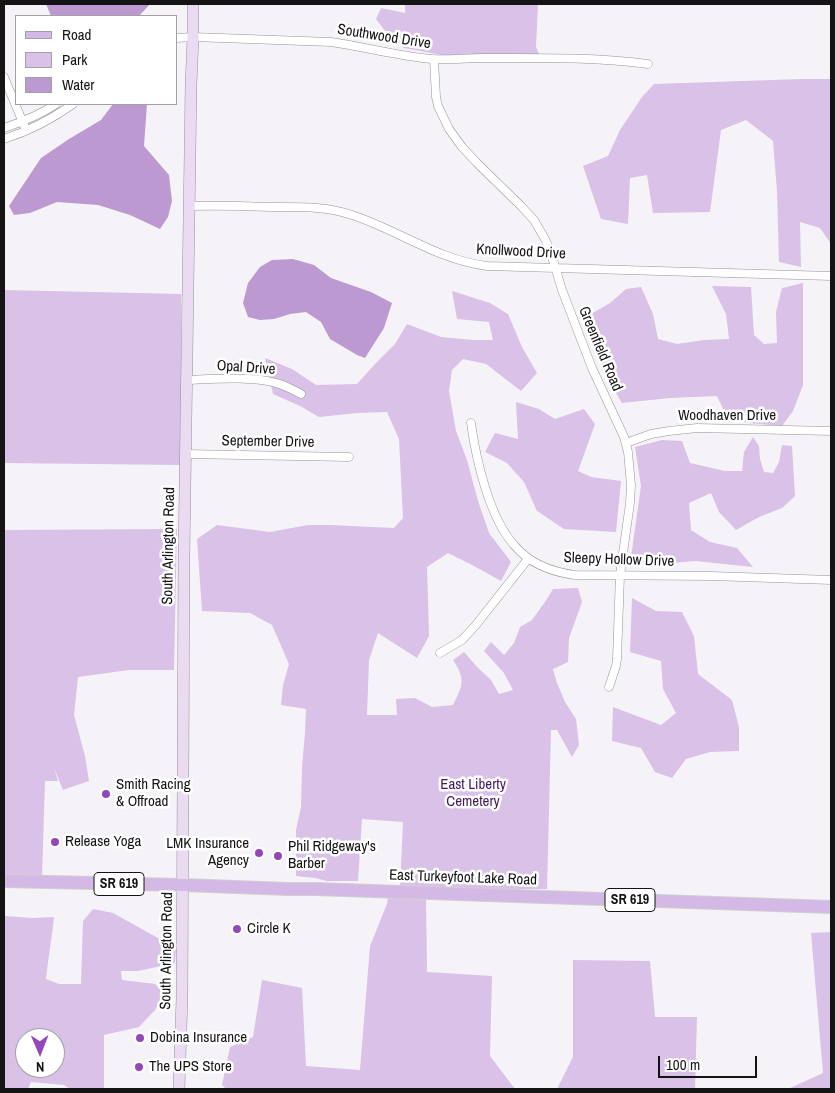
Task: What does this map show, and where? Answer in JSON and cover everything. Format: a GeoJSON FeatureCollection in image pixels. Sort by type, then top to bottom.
{"type":"FeatureCollection","features":[{"type":"Feature","properties":{"kind":"main road","name":"South Arlington Road"},"geometry":{"type":"LineString","coordinates":[[179,1089],[182,998],[184,574],[193,4]]}},
{"type":"Feature","properties":{"kind":"main road","name":"East Turkeyfoot Lake Road"},"geometry":{"type":"LineString","coordinates":[[4,881],[315,889],[831,907]]}},
{"type":"Feature","properties":{"kind":"street","name":"Southwood Drive"},"geometry":{"type":"LineString","coordinates":[[178,38],[331,42],[434,59],[613,58],[648,64]]}},
{"type":"Feature","properties":{"kind":"street","name":"Greenfield Road"},"geometry":{"type":"LineString","coordinates":[[434,59],[436,97],[438,106],[449,129],[477,163],[518,202],[540,230],[550,250],[554,269],[592,368],[626,442],[631,485],[620,575],[617,659],[609,687]]}},
{"type":"Feature","properties":{"kind":"street"},"geometry":{"type":"LineString","coordinates":[[4,77],[15,104]]}},
{"type":"Feature","properties":{"kind":"street"},"geometry":{"type":"LineString","coordinates":[[15,105],[26,130]]}},
{"type":"Feature","properties":{"kind":"street"},"geometry":{"type":"LineString","coordinates":[[4,128],[54,105]]}},
{"type":"Feature","properties":{"kind":"street"},"geometry":{"type":"LineString","coordinates":[[4,139],[51,118],[71,105]]}},
{"type":"Feature","properties":{"kind":"street","name":"Knollwood Drive"},"geometry":{"type":"LineString","coordinates":[[190,206],[328,209],[364,219],[441,254],[487,266],[831,276]]}},
{"type":"Feature","properties":{"kind":"street","name":"Opal Drive"},"geometry":{"type":"LineString","coordinates":[[187,380],[248,379],[276,383],[301,394]]}},
{"type":"Feature","properties":{"kind":"street","name":"Sleepy Hollow Drive"},"geometry":{"type":"LineString","coordinates":[[471,423],[478,462],[491,504],[506,536],[528,558],[548,568],[570,574],[831,580]]}},
{"type":"Feature","properties":{"kind":"street","name":"Woodhaven Drive"},"geometry":{"type":"LineString","coordinates":[[626,442],[651,434],[697,428],[831,431]]}},
{"type":"Feature","properties":{"kind":"street","name":"September Drive"},"geometry":{"type":"LineString","coordinates":[[186,454],[349,457]]}},
{"type":"Feature","properties":{"kind":"street"},"geometry":{"type":"LineString","coordinates":[[440,653],[462,640],[475,626],[528,558]]}},
{"type":"Feature","properties":{"kind":"green space"},"geometry":{"type":"Polygon","coordinates":[[[405,4],[538,4],[536,47],[539,54],[442,55],[404,48],[386,32],[376,19],[381,8],[405,13],[405,4]]]}},
{"type":"Feature","properties":{"kind":"green space"},"geometry":{"type":"Polygon","coordinates":[[[831,79],[831,244],[820,228],[800,222],[801,267],[779,262],[777,191],[773,141],[746,120],[721,130],[710,212],[653,213],[647,175],[630,178],[628,224],[601,219],[583,166],[608,156],[620,130],[642,97],[654,84],[831,79]]]}},
{"type":"Feature","properties":{"kind":"green space"},"geometry":{"type":"Polygon","coordinates":[[[803,283],[803,385],[793,411],[782,426],[748,423],[726,415],[717,396],[622,403],[608,380],[596,347],[591,314],[610,303],[626,289],[641,287],[653,314],[658,339],[677,344],[729,339],[726,314],[712,286],[751,287],[754,335],[764,344],[777,343],[776,312],[782,288],[803,283]]]}},
{"type":"Feature","properties":{"kind":"green space"},"geometry":{"type":"Polygon","coordinates":[[[4,290],[181,294],[182,465],[4,463],[4,290]]]}},
{"type":"Feature","properties":{"kind":"green space","name":"East Liberty Cemetery"},"geometry":{"type":"Polygon","coordinates":[[[452,291],[490,303],[508,314],[522,347],[537,373],[521,391],[486,364],[463,359],[452,370],[449,391],[456,431],[467,460],[489,533],[511,562],[501,581],[448,553],[427,567],[429,636],[417,658],[378,633],[369,660],[367,715],[397,715],[396,699],[415,698],[432,707],[453,705],[462,682],[460,673],[453,660],[464,652],[491,680],[499,694],[513,690],[504,673],[484,651],[491,642],[504,655],[514,643],[520,627],[532,620],[553,589],[578,588],[582,602],[569,638],[568,662],[553,669],[565,702],[576,719],[579,745],[572,757],[557,730],[551,730],[547,889],[400,889],[403,822],[362,819],[358,881],[327,881],[296,876],[296,830],[301,807],[306,709],[281,705],[283,685],[289,664],[272,625],[250,613],[202,611],[197,539],[217,525],[270,532],[308,525],[394,528],[403,518],[399,439],[387,412],[319,417],[273,394],[265,358],[292,369],[316,385],[357,384],[395,344],[407,324],[441,337],[493,340],[489,322],[457,319],[452,291]]]}},
{"type":"Feature","properties":{"kind":"green space"},"geometry":{"type":"Polygon","coordinates":[[[516,402],[539,409],[555,419],[584,409],[595,424],[578,471],[591,477],[621,481],[616,532],[564,529],[537,511],[524,482],[507,463],[485,452],[495,433],[518,439],[516,402]]]}},
{"type":"Feature","properties":{"kind":"green space"},"geometry":{"type":"Polygon","coordinates":[[[753,437],[759,446],[764,472],[773,473],[779,462],[782,445],[792,446],[795,496],[782,508],[759,517],[736,530],[719,512],[711,493],[689,503],[691,530],[710,542],[737,548],[753,567],[695,561],[647,565],[631,557],[641,486],[635,447],[662,440],[682,441],[690,463],[725,471],[742,471],[744,452],[753,437]]]}},
{"type":"Feature","properties":{"kind":"green space"},"geometry":{"type":"Polygon","coordinates":[[[177,529],[174,670],[129,670],[78,677],[74,715],[85,756],[89,781],[63,790],[54,768],[58,781],[45,781],[42,877],[4,876],[4,530],[177,529]]]}},
{"type":"Feature","properties":{"kind":"green space"},"geometry":{"type":"Polygon","coordinates":[[[632,598],[656,611],[682,612],[694,636],[698,674],[732,700],[739,727],[739,751],[710,752],[686,759],[672,778],[655,772],[641,748],[612,741],[613,707],[661,725],[676,713],[663,689],[661,661],[630,652],[632,598]]]}},
{"type":"Feature","properties":{"kind":"green space"},"geometry":{"type":"Polygon","coordinates":[[[388,897],[426,899],[427,972],[492,976],[490,1056],[515,1089],[226,1089],[222,1085],[230,1047],[253,1037],[262,980],[302,988],[306,1066],[360,1070],[370,946],[388,897]]]}},
{"type":"Feature","properties":{"kind":"green space"},"geometry":{"type":"Polygon","coordinates":[[[93,909],[113,913],[176,948],[175,963],[138,971],[121,971],[122,980],[155,984],[164,993],[155,1010],[139,1027],[104,1035],[104,1089],[70,1089],[64,1085],[31,1082],[28,1089],[4,1089],[4,916],[54,917],[46,979],[59,984],[81,984],[83,921],[93,909]]]}},
{"type":"Feature","properties":{"kind":"green space"},"geometry":{"type":"Polygon","coordinates":[[[831,932],[831,1089],[788,1089],[823,1073],[811,933],[831,932]]]}},
{"type":"Feature","properties":{"kind":"green space"},"geometry":{"type":"Polygon","coordinates":[[[573,960],[650,961],[655,1017],[697,1017],[695,1089],[557,1089],[573,1057],[573,960]]]}},
{"type":"Feature","properties":{"kind":"water"},"geometry":{"type":"Polygon","coordinates":[[[46,4],[150,4],[140,15],[51,15],[46,4]]]}},
{"type":"Feature","properties":{"kind":"water"},"geometry":{"type":"Polygon","coordinates":[[[112,105],[147,105],[144,146],[169,175],[172,201],[168,217],[160,229],[130,215],[98,205],[57,202],[30,213],[14,215],[9,206],[41,158],[101,120],[112,105]]]}},
{"type":"Feature","properties":{"kind":"water"},"geometry":{"type":"Polygon","coordinates":[[[293,259],[314,265],[331,278],[371,292],[392,303],[384,328],[365,358],[330,339],[321,322],[306,312],[274,319],[260,320],[248,317],[243,303],[248,283],[260,267],[272,260],[293,259]]]}},
{"type":"Feature","properties":{"kind":"place","name":"Smith Racing & Offroad"},"geometry":{"type":"Point","coordinates":[106,794]}},
{"type":"Feature","properties":{"kind":"place","name":"Release Yoga"},"geometry":{"type":"Point","coordinates":[55,842]}},
{"type":"Feature","properties":{"kind":"place","name":"LMK Insurance Agency"},"geometry":{"type":"Point","coordinates":[259,853]}},
{"type":"Feature","properties":{"kind":"place","name":"Phil Ridgeway's Barber"},"geometry":{"type":"Point","coordinates":[278,856]}},
{"type":"Feature","properties":{"kind":"place","name":"Circle K"},"geometry":{"type":"Point","coordinates":[237,929]}},
{"type":"Feature","properties":{"kind":"place","name":"Dobina Insurance"},"geometry":{"type":"Point","coordinates":[140,1038]}},
{"type":"Feature","properties":{"kind":"place","name":"The UPS Store"},"geometry":{"type":"Point","coordinates":[139,1067]}}]}
